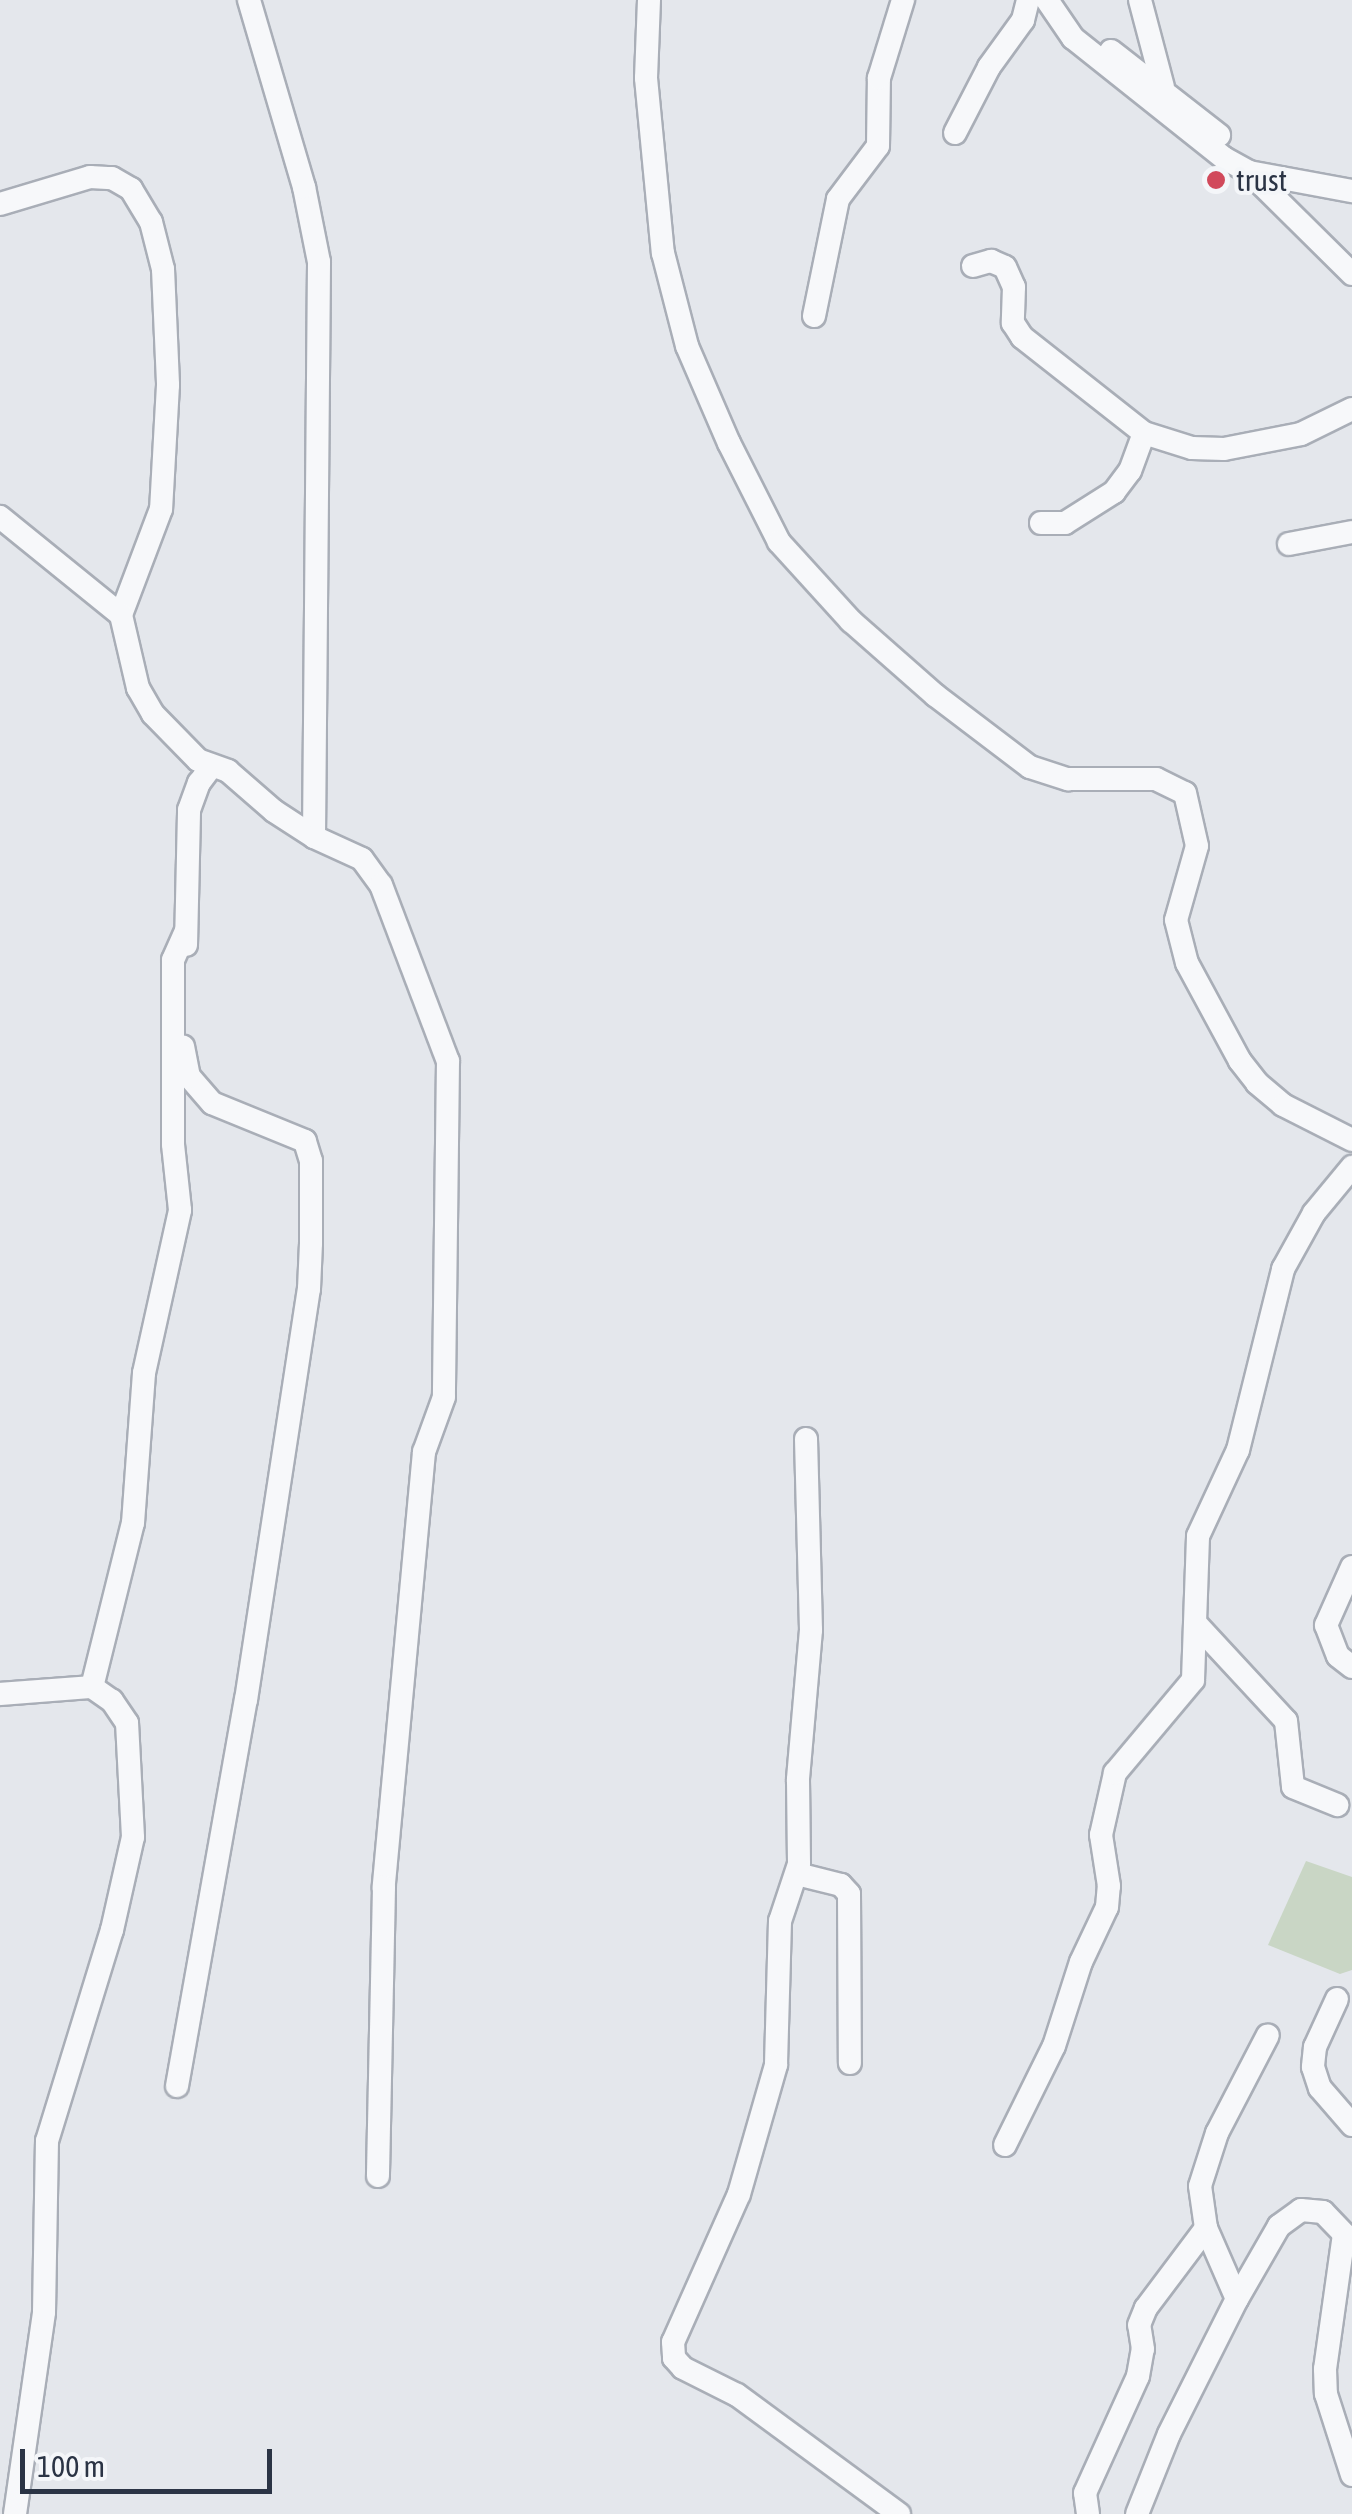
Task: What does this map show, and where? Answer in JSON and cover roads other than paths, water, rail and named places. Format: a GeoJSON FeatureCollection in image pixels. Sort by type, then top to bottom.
{"type":"FeatureCollection","features":[{"type":"Feature","properties":{"kind":"street"},"geometry":{"type":"LineString","coordinates":[[249,0],[304,187],[319,262],[314,837]]}},
{"type":"Feature","properties":{"kind":"street"},"geometry":{"type":"LineString","coordinates":[[649,0],[646,78],[664,253],[688,346],[729,443],[780,542],[851,620],[935,695],[1030,767],[1068,779],[1156,779],[1185,793],[1197,846],[1176,920],[1187,963],[1240,1061],[1257,1082],[1283,1105],[1352,1140]]}},
{"type":"Feature","properties":{"kind":"street"},"geometry":{"type":"LineString","coordinates":[[955,132],[989,67],[1023,20],[1028,0]]}},
{"type":"Feature","properties":{"kind":"street"},"geometry":{"type":"LineString","coordinates":[[1047,0],[1073,38],[1106,67],[1245,169],[1352,274]]}},
{"type":"Feature","properties":{"kind":"street"},"geometry":{"type":"LineString","coordinates":[[1065,0],[1084,28],[1220,136],[1245,169],[1352,191]]}},
{"type":"Feature","properties":{"kind":"street"},"geometry":{"type":"LineString","coordinates":[[1140,0],[1162,88]]}},
{"type":"Feature","properties":{"kind":"street"},"geometry":{"type":"LineString","coordinates":[[814,316],[838,199],[878,146],[879,78],[892,5]]}},
{"type":"Feature","properties":{"kind":"street"},"geometry":{"type":"LineString","coordinates":[[0,204],[76,180],[112,178],[131,190],[155,234],[163,268],[168,357],[162,493],[157,525],[121,614],[142,698],[184,748],[245,782],[274,812],[362,860],[382,885],[448,1061],[444,1397],[424,1452],[384,1887],[378,2176]]}},
{"type":"Feature","properties":{"kind":"street"},"geometry":{"type":"LineString","coordinates":[[973,266],[991,261],[1005,267],[1014,287],[1013,323],[1022,337],[1144,433],[1192,448],[1224,449],[1301,434],[1352,408]]}},
{"type":"Feature","properties":{"kind":"street"},"geometry":{"type":"LineString","coordinates":[[1041,522],[1065,523],[1114,492],[1130,471],[1144,433]]}},
{"type":"Feature","properties":{"kind":"street"},"geometry":{"type":"LineString","coordinates":[[0,517],[121,614]]}},
{"type":"Feature","properties":{"kind":"street"},"geometry":{"type":"LineString","coordinates":[[1289,544],[1352,532]]}},
{"type":"Feature","properties":{"kind":"street"},"geometry":{"type":"LineString","coordinates":[[177,2086],[246,1700],[309,1289],[311,1243],[311,1161],[304,1141],[212,1103],[189,1077],[182,1010],[189,810],[199,783],[212,766]]}},
{"type":"Feature","properties":{"kind":"street"},"geometry":{"type":"LineString","coordinates":[[92,1687],[133,1523],[144,1373],[180,1210],[174,1144],[173,960],[186,931]]}},
{"type":"Feature","properties":{"kind":"street"},"geometry":{"type":"LineString","coordinates":[[1005,2145],[1054,2046],[1106,1906],[1109,1886],[1102,1835],[1115,1773],[1189,1688],[1195,1671],[1198,1536],[1238,1450],[1278,1284],[1314,1214],[1352,1167]]}},
{"type":"Feature","properties":{"kind":"street"},"geometry":{"type":"LineString","coordinates":[[806,1439],[811,1630],[798,1780],[797,1874],[780,1922],[776,2066],[739,2194],[673,2342],[674,2358],[684,2368],[737,2395],[878,2506],[899,2514]]}},
{"type":"Feature","properties":{"kind":"street"},"geometry":{"type":"LineString","coordinates":[[1352,1566],[1326,1625],[1338,1656],[1352,1667]]}},
{"type":"Feature","properties":{"kind":"street"},"geometry":{"type":"LineString","coordinates":[[1198,1626],[1286,1721],[1294,1787],[1337,1805]]}},
{"type":"Feature","properties":{"kind":"street"},"geometry":{"type":"LineString","coordinates":[[0,1694],[92,1687],[112,1700],[127,1723],[133,1837],[112,1930],[46,2142],[44,2312],[15,2514]]}},
{"type":"Feature","properties":{"kind":"street"},"geometry":{"type":"LineString","coordinates":[[797,1874],[841,1886],[849,1894],[850,2063]]}},
{"type":"Feature","properties":{"kind":"street"},"geometry":{"type":"LineString","coordinates":[[1337,1999],[1314,2048],[1312,2067],[1320,2088],[1352,2125]]}},
{"type":"Feature","properties":{"kind":"street"},"geometry":{"type":"LineString","coordinates":[[1237,2299],[1206,2228],[1200,2186],[1211,2146],[1268,2036]]}},
{"type":"Feature","properties":{"kind":"street"},"geometry":{"type":"LineString","coordinates":[[1137,2514],[1169,2434],[1237,2299],[1279,2226],[1301,2210],[1314,2209],[1333,2218],[1344,2234],[1348,2233],[1345,2283],[1325,2382],[1352,2475]]}},
{"type":"Feature","properties":{"kind":"street"},"geometry":{"type":"LineString","coordinates":[[1088,2514],[1085,2493],[1138,2376],[1143,2350],[1139,2325],[1146,2308],[1206,2228]]}},
{"type":"Feature","properties":{"kind":"place","name":"trust"},"geometry":{"type":"Point","coordinates":[1216,180]}}]}
